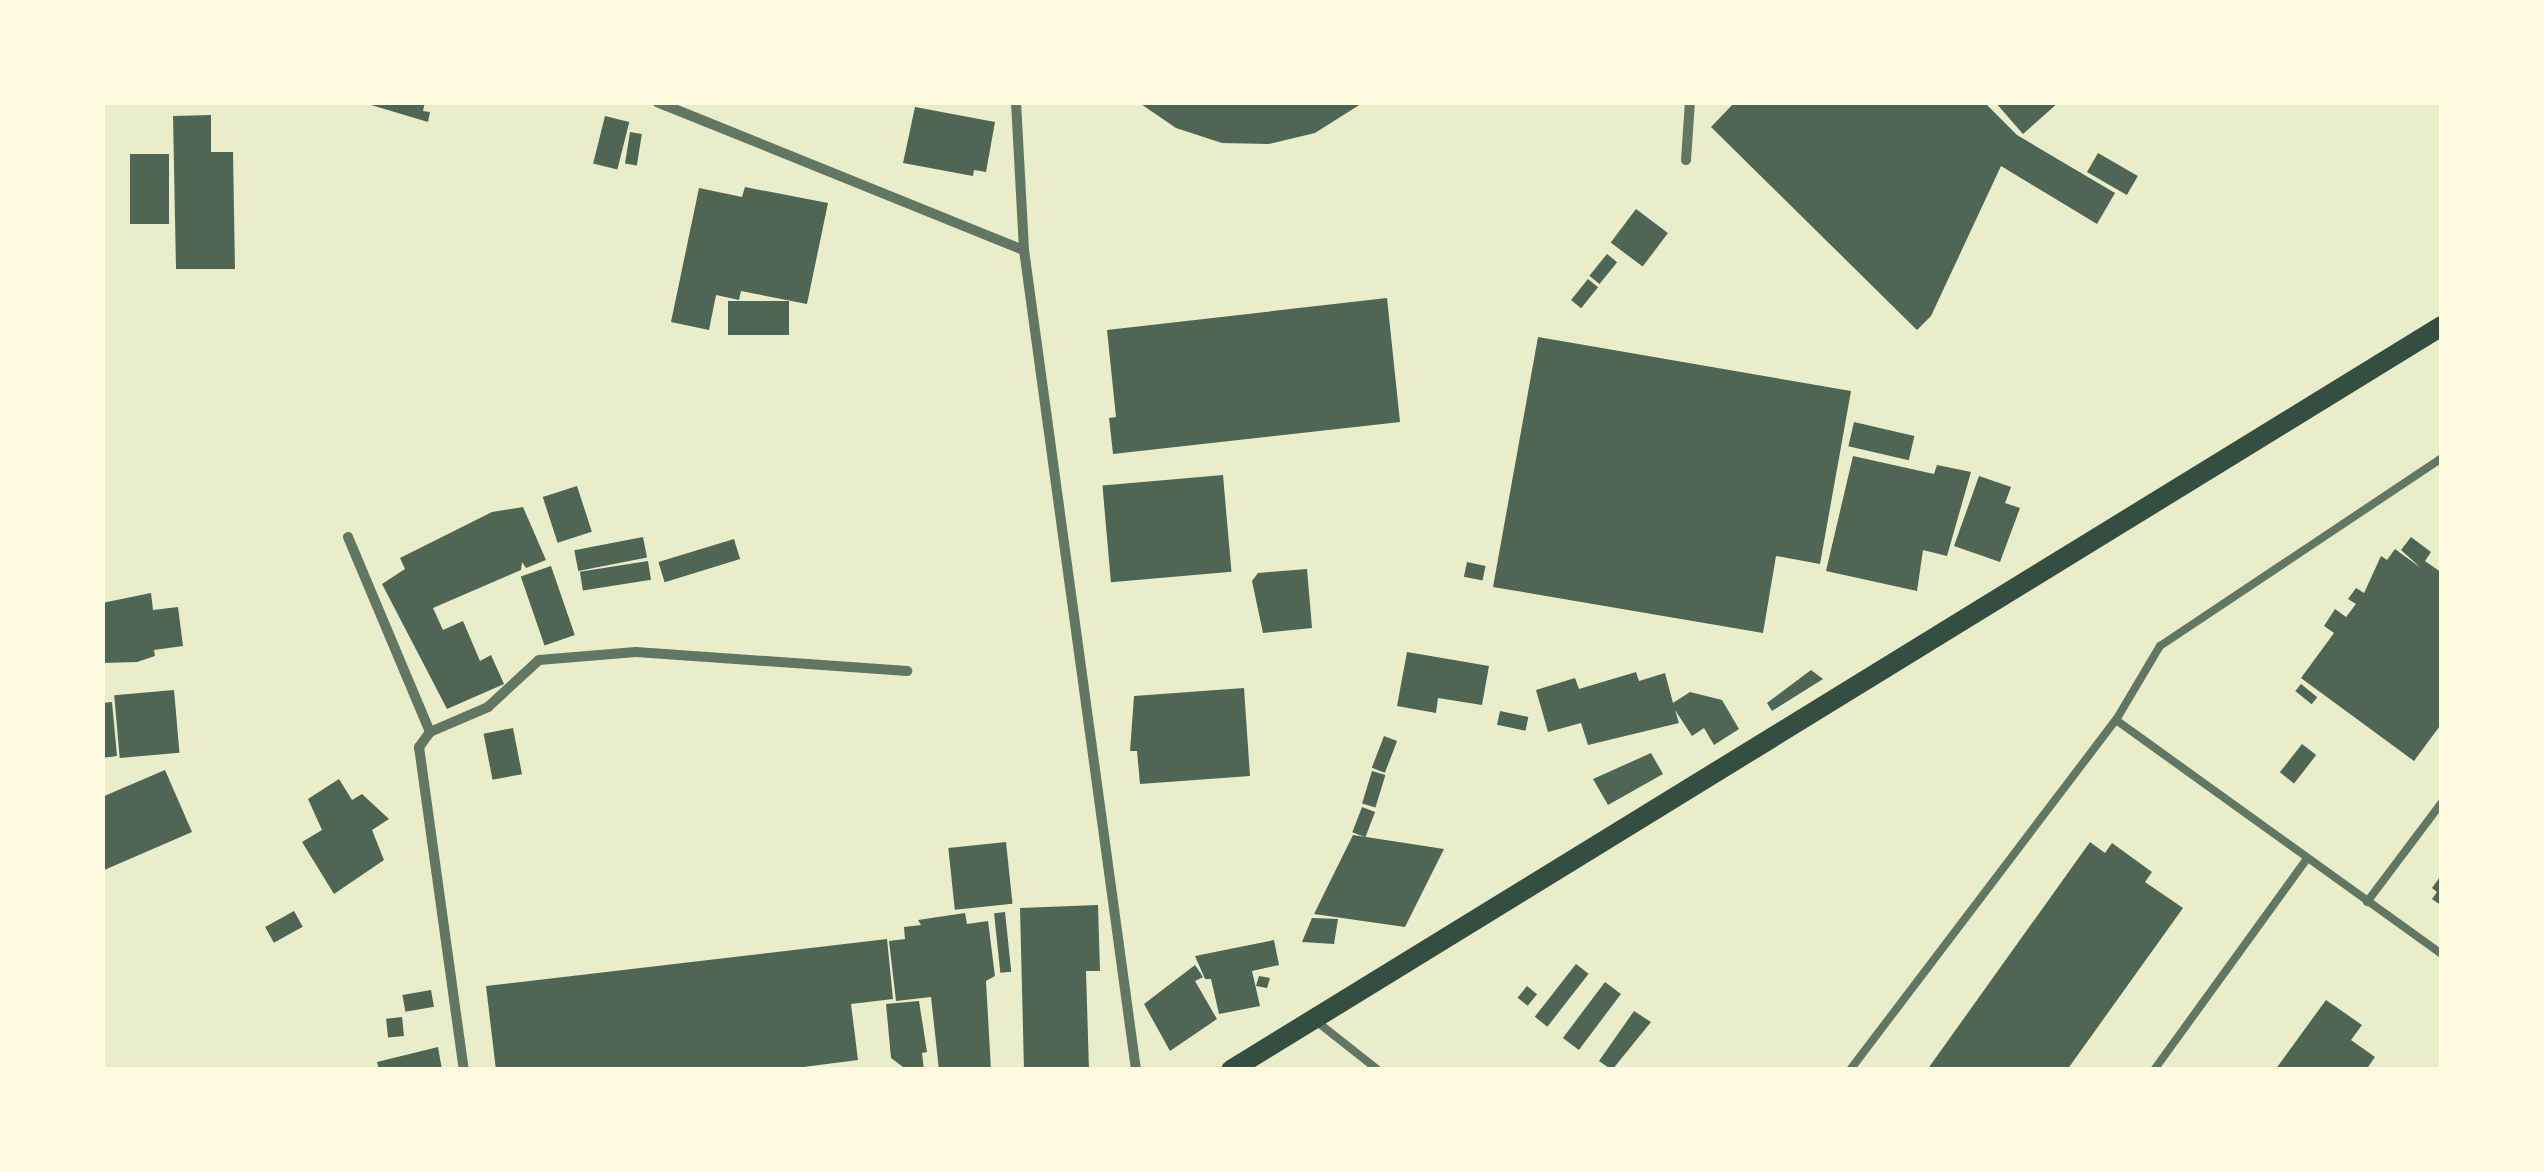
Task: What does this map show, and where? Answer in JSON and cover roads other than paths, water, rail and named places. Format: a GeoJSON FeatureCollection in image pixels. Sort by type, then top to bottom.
{"type":"FeatureCollection","features":[{"type":"Feature","properties":{"kind":"main road"},"geometry":{"type":"LineString","coordinates":[[1230,1070],[2442,326]]}},
{"type":"Feature","properties":{"kind":"street"},"geometry":{"type":"LineString","coordinates":[[657,102],[1024,250]]}},
{"type":"Feature","properties":{"kind":"street"},"geometry":{"type":"LineString","coordinates":[[1016,102],[1024,250],[1136,1070]]}},
{"type":"Feature","properties":{"kind":"street"},"geometry":{"type":"LineString","coordinates":[[1686,160],[1690,102]]}},
{"type":"Feature","properties":{"kind":"street"},"geometry":{"type":"LineString","coordinates":[[348,538],[430,732]]}},
{"type":"Feature","properties":{"kind":"street"},"geometry":{"type":"LineString","coordinates":[[464,1070],[419,748],[430,732],[488,707],[539,660],[636,652],[907,671]]}},
{"type":"Feature","properties":{"kind":"lane"},"geometry":{"type":"LineString","coordinates":[[1850,1070],[2116,720],[2160,646],[2442,458]]}},
{"type":"Feature","properties":{"kind":"lane"},"geometry":{"type":"LineString","coordinates":[[2116,720],[2442,954]]}},
{"type":"Feature","properties":{"kind":"lane"},"geometry":{"type":"LineString","coordinates":[[2368,902],[2442,802]]}},
{"type":"Feature","properties":{"kind":"lane"},"geometry":{"type":"LineString","coordinates":[[2154,1070],[2306,858]]}},
{"type":"Feature","properties":{"kind":"lane"},"geometry":{"type":"LineString","coordinates":[[1316,1020],[1378,1070]]}}]}
